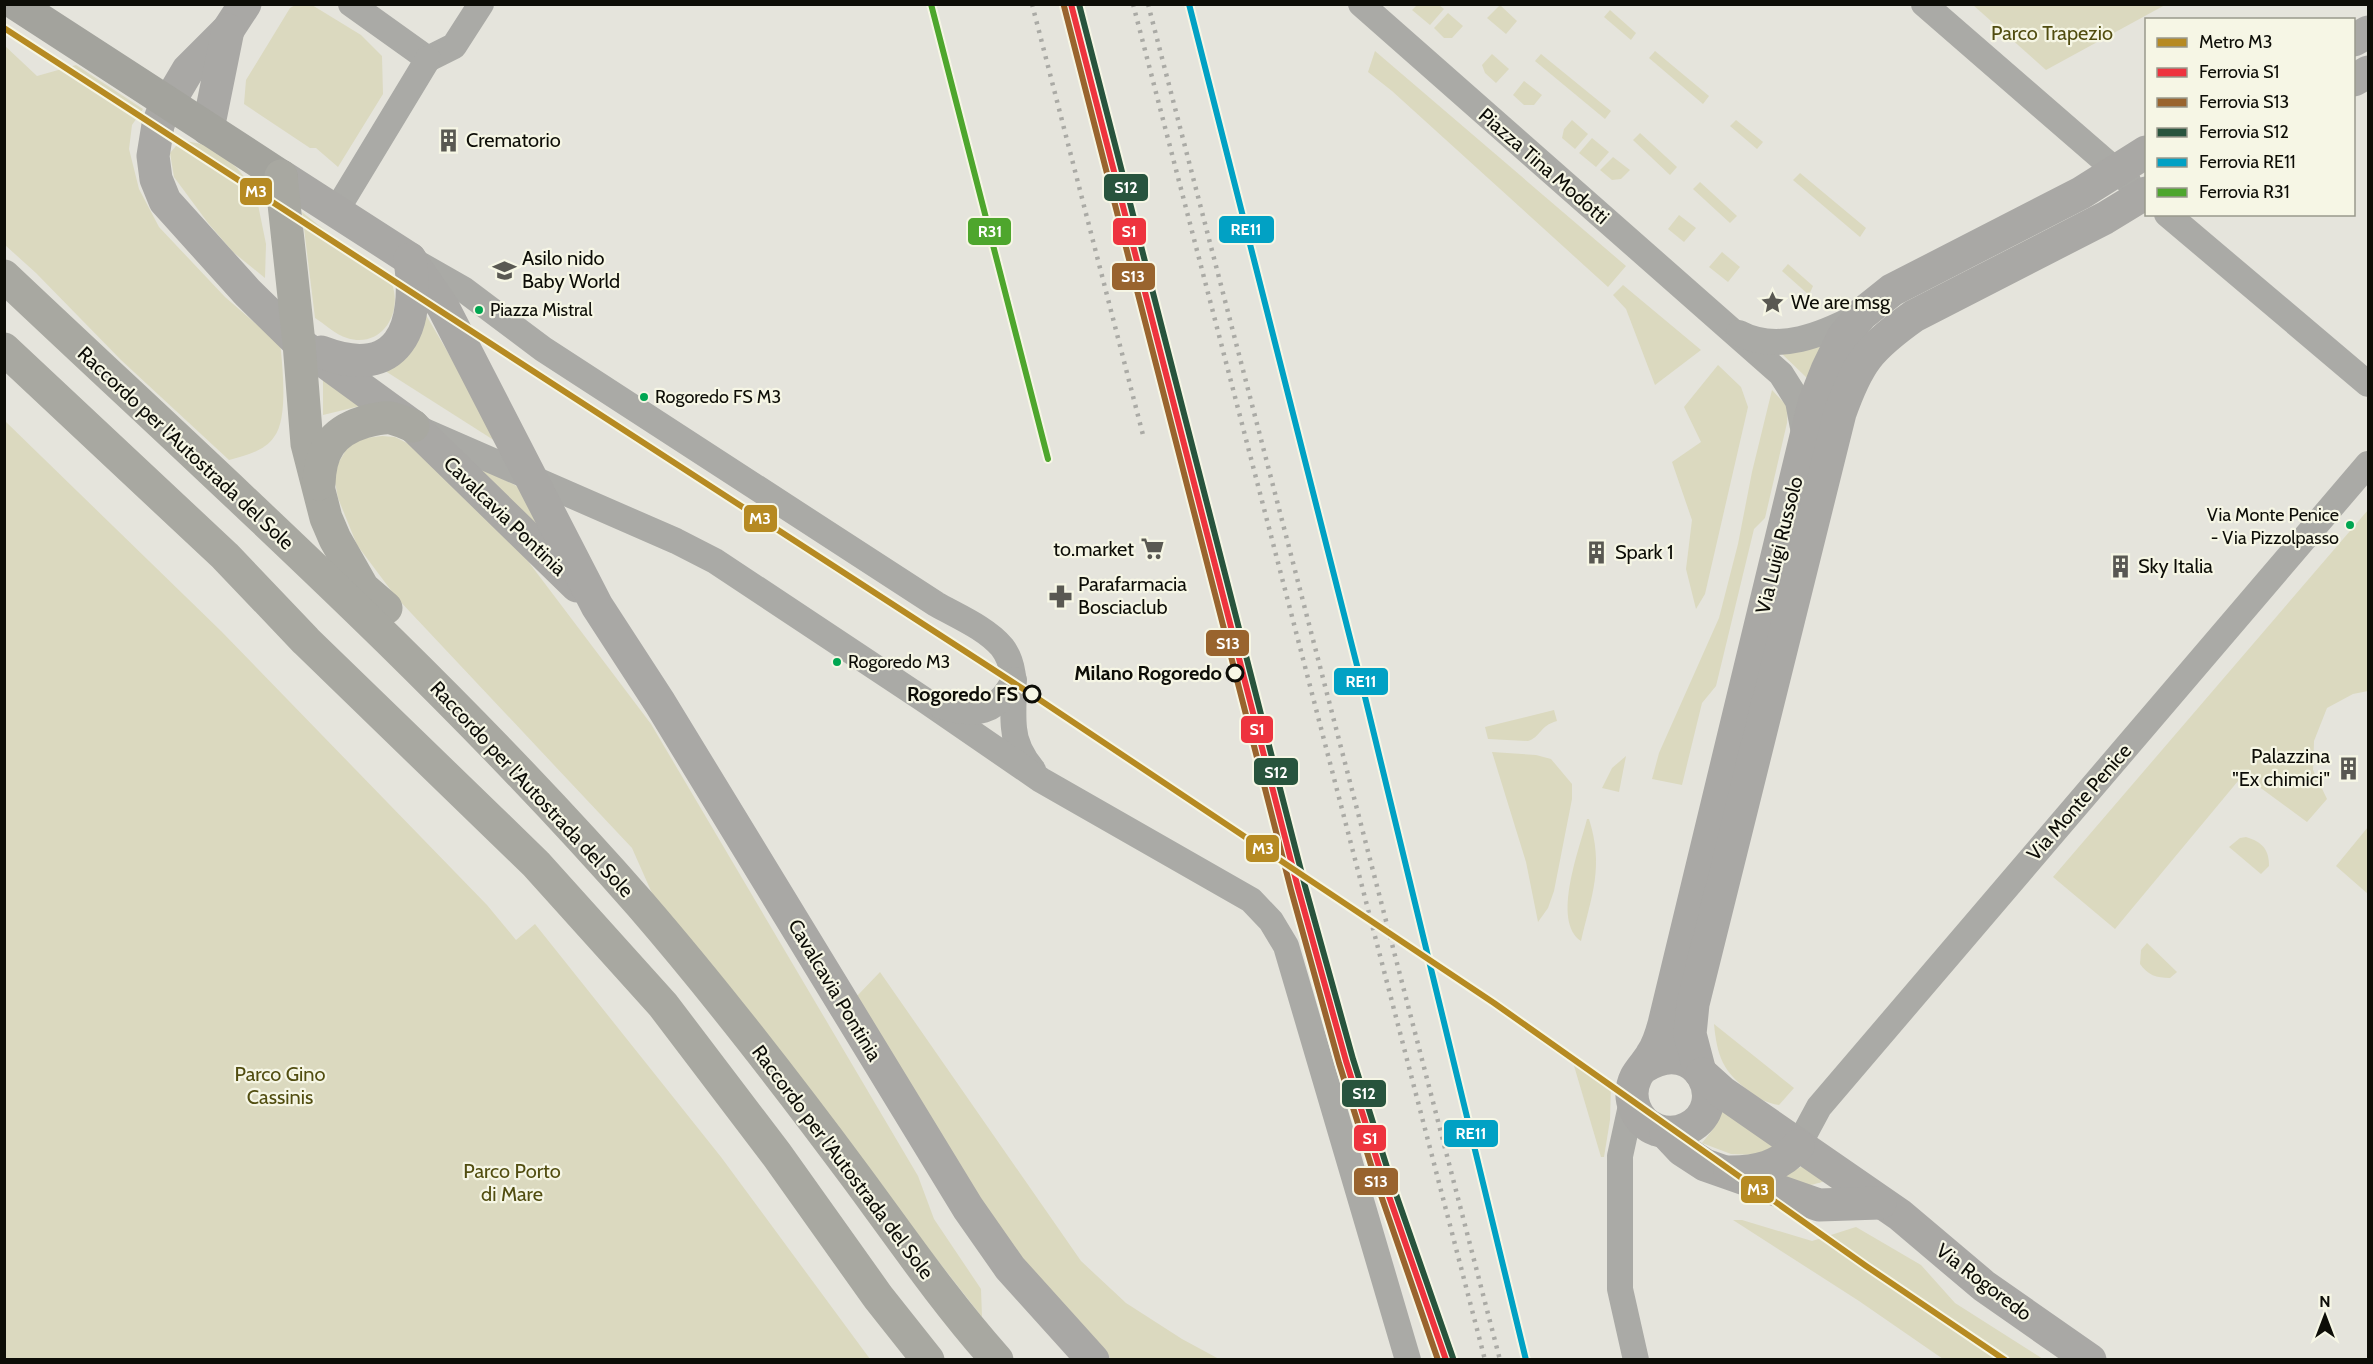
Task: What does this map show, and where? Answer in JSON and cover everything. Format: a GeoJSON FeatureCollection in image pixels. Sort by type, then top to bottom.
{"type":"FeatureCollection","features":[{"type":"Feature","properties":{"kind":"highway"},"geometry":{"type":"LineString","coordinates":[[281,176],[307,444],[326,518],[335,539],[363,588],[408,626],[603,833],[615,851],[630,891],[642,908]]}},
{"type":"Feature","properties":{"kind":"highway","name":"Raccordo per l'Autostrada del Sole"},"geometry":{"type":"LineString","coordinates":[[4,276],[428,678],[538,791],[642,908],[760,1051],[952,1306],[997,1359]]}},
{"type":"Feature","properties":{"kind":"highway"},"geometry":{"type":"LineString","coordinates":[[4,349],[225,556],[306,641],[536,864],[663,1005],[777,1155],[878,1297],[928,1359]]}},
{"type":"Feature","properties":{"kind":"highway"},"geometry":{"type":"LineString","coordinates":[[318,489],[320,463],[328,447],[339,434],[353,425],[370,420],[390,418],[413,426]]}},
{"type":"Feature","properties":{"kind":"main road"},"geometry":{"type":"LineString","coordinates":[[16,4],[281,176]]}},
{"type":"Feature","properties":{"kind":"street"},"geometry":{"type":"LineString","coordinates":[[351,4],[428,59]]}},
{"type":"Feature","properties":{"kind":"street"},"geometry":{"type":"LineString","coordinates":[[336,211],[428,59],[454,46],[481,4]]}},
{"type":"Feature","properties":{"kind":"street","name":"Piazza Tina Modotti"},"geometry":{"type":"LineString","coordinates":[[1361,4],[1781,374],[1791,388],[1801,411],[1805,439]]}},
{"type":"Feature","properties":{"kind":"street"},"geometry":{"type":"LineString","coordinates":[[1924,4],[2145,195]]}},
{"type":"Feature","properties":{"kind":"street","name":"Cavalcavia Pontinia"},"geometry":{"type":"LineString","coordinates":[[236,17],[188,70],[158,125],[153,156],[156,179],[165,201],[247,292],[299,343],[413,426],[597,606]]}},
{"type":"Feature","properties":{"kind":"street"},"geometry":{"type":"LineString","coordinates":[[208,129],[236,17]]}},
{"type":"Feature","properties":{"kind":"street","name":"Via Luigi Russolo"},"geometry":{"type":"LineString","coordinates":[[1644,1067],[1659,1041],[1664,1024],[1814,403],[1843,337],[1862,314],[1893,290],[2081,193],[2145,153]]}},
{"type":"Feature","properties":{"kind":"street"},"geometry":{"type":"LineString","coordinates":[[281,176],[410,259],[463,289],[543,349],[995,640],[1004,649],[1014,680],[1014,731],[1021,752],[1041,780]]}},
{"type":"Feature","properties":{"kind":"street","name":"Via Luigi Russolo"},"geometry":{"type":"LineString","coordinates":[[1701,1073],[1690,1034],[1694,1004],[1840,413],[1856,370],[1888,334],[1914,316],[2105,218],[2145,202]]}},
{"type":"Feature","properties":{"kind":"street"},"geometry":{"type":"LineString","coordinates":[[2170,216],[2368,384]]}},
{"type":"Feature","properties":{"kind":"street","name":"Cavalcavia Pontinia"},"geometry":{"type":"LineString","coordinates":[[410,259],[445,309],[597,606],[660,703],[968,1208],[1010,1268],[1094,1359]]}},
{"type":"Feature","properties":{"kind":"street"},"geometry":{"type":"LineString","coordinates":[[299,343],[333,356],[366,361],[392,351],[400,341],[410,315],[413,281],[410,259]]}},
{"type":"Feature","properties":{"kind":"street","name":"Piazza Tina Modotti"},"geometry":{"type":"LineString","coordinates":[[1728,327],[1745,336],[1761,340],[1791,341],[1824,333],[1862,314]]}},
{"type":"Feature","properties":{"kind":"street"},"geometry":{"type":"LineString","coordinates":[[413,426],[676,541],[715,561],[1041,780],[1251,900],[1279,932],[1293,967],[1408,1359]]}},
{"type":"Feature","properties":{"kind":"street","name":"Via Monte Penice"},"geometry":{"type":"LineString","coordinates":[[1798,1146],[1819,1107],[2368,464]]}},
{"type":"Feature","properties":{"kind":"street"},"geometry":{"type":"LineString","coordinates":[[926,701],[966,712],[981,712],[1001,701],[1014,680]]}},
{"type":"Feature","properties":{"kind":"street"},"geometry":{"type":"LineString","coordinates":[[1632,1101],[1636,1113],[1654,1130],[1666,1133],[1679,1132],[1700,1119],[1709,1095],[1707,1083],[1701,1073],[1691,1063],[1680,1058],[1667,1056],[1655,1060],[1644,1067],[1634,1083],[1620,1156],[1620,1289],[1636,1359]]}},
{"type":"Feature","properties":{"kind":"street","name":"Via Rogoredo"},"geometry":{"type":"LineString","coordinates":[[1701,1073],[1722,1092],[1900,1215],[1984,1286],[2090,1359]]}},
{"type":"Feature","properties":{"kind":"street"},"geometry":{"type":"LineString","coordinates":[[1666,1133],[1682,1150],[1719,1172],[1819,1205],[1880,1203]]}},
{"type":"Feature","properties":{"kind":"street"},"geometry":{"type":"LineString","coordinates":[[1719,1172],[1769,1168],[1791,1155],[1798,1146]]}},
{"type":"Feature","properties":{"kind":"green space"},"geometry":{"type":"Polygon","coordinates":[[[295,5],[312,5],[361,35],[382,56],[383,94],[338,167],[316,148],[310,148],[244,104],[246,80],[290,8],[295,5]]]}},
{"type":"Feature","properties":{"kind":"green space"},"geometry":{"type":"Polygon","coordinates":[[[1417,5],[1439,5],[1444,9],[1430,25],[1412,10],[1417,5]]]}},
{"type":"Feature","properties":{"kind":"green space"},"geometry":{"type":"Polygon","coordinates":[[[1500,5],[1517,21],[1506,34],[1487,18],[1500,5]]]}},
{"type":"Feature","properties":{"kind":"green space","name":"Parco Trapezio"},"geometry":{"type":"Polygon","coordinates":[[[1973,5],[2165,5],[2046,70],[1973,5]]]}},
{"type":"Feature","properties":{"kind":"green space"},"geometry":{"type":"Polygon","coordinates":[[[1610,10],[1636,33],[1631,40],[1604,17],[1610,10]]]}},
{"type":"Feature","properties":{"kind":"green space"},"geometry":{"type":"Polygon","coordinates":[[[1448,13],[1463,26],[1452,38],[1444,38],[1434,28],[1448,13]]]}},
{"type":"Feature","properties":{"kind":"green space"},"geometry":{"type":"Polygon","coordinates":[[[4,45],[37,76],[76,65],[143,109],[132,125],[129,149],[139,189],[159,227],[225,297],[255,323],[280,340],[283,376],[282,417],[274,437],[265,446],[229,460],[121,360],[36,273],[5,245],[4,45]]]}},
{"type":"Feature","properties":{"kind":"green space"},"geometry":{"type":"Polygon","coordinates":[[[1375,51],[1626,266],[1608,287],[1392,91],[1368,72],[1375,51]]]}},
{"type":"Feature","properties":{"kind":"green space"},"geometry":{"type":"Polygon","coordinates":[[[1655,51],[1709,96],[1703,104],[1649,58],[1655,51]]]}},
{"type":"Feature","properties":{"kind":"green space"},"geometry":{"type":"Polygon","coordinates":[[[1492,54],[1509,69],[1496,83],[1485,73],[1482,65],[1492,54]]]}},
{"type":"Feature","properties":{"kind":"green space"},"geometry":{"type":"Polygon","coordinates":[[[1541,54],[1611,111],[1605,119],[1535,61],[1541,54]]]}},
{"type":"Feature","properties":{"kind":"green space"},"geometry":{"type":"Polygon","coordinates":[[[1524,81],[1542,95],[1534,105],[1524,105],[1513,95],[1524,81]]]}},
{"type":"Feature","properties":{"kind":"green space"},"geometry":{"type":"Polygon","coordinates":[[[1572,120],[1588,134],[1575,149],[1562,138],[1564,129],[1572,120]]]}},
{"type":"Feature","properties":{"kind":"green space"},"geometry":{"type":"Polygon","coordinates":[[[1736,120],[1763,142],[1757,149],[1730,126],[1736,120]]]}},
{"type":"Feature","properties":{"kind":"green space"},"geometry":{"type":"Polygon","coordinates":[[[1640,133],[1677,167],[1670,175],[1633,140],[1640,133]]]}},
{"type":"Feature","properties":{"kind":"green space"},"geometry":{"type":"Polygon","coordinates":[[[1592,138],[1609,152],[1596,167],[1579,153],[1592,138]]]}},
{"type":"Feature","properties":{"kind":"green space"},"geometry":{"type":"Polygon","coordinates":[[[186,141],[211,146],[237,168],[255,190],[266,244],[265,278],[233,252],[174,177],[170,153],[176,146],[186,141]]]}},
{"type":"Feature","properties":{"kind":"green space"},"geometry":{"type":"Polygon","coordinates":[[[1613,157],[1630,170],[1621,179],[1612,180],[1600,170],[1613,157]]]}},
{"type":"Feature","properties":{"kind":"green space"},"geometry":{"type":"Polygon","coordinates":[[[1800,173],[1866,228],[1860,237],[1793,180],[1800,173]]]}},
{"type":"Feature","properties":{"kind":"green space"},"geometry":{"type":"Polygon","coordinates":[[[1700,182],[1737,216],[1730,223],[1693,189],[1700,182]]]}},
{"type":"Feature","properties":{"kind":"green space"},"geometry":{"type":"Polygon","coordinates":[[[302,212],[392,284],[395,295],[392,317],[379,334],[359,340],[343,337],[315,318],[302,212]]]}},
{"type":"Feature","properties":{"kind":"green space"},"geometry":{"type":"Polygon","coordinates":[[[1679,215],[1696,228],[1684,242],[1668,229],[1679,215]]]}},
{"type":"Feature","properties":{"kind":"green space"},"geometry":{"type":"Polygon","coordinates":[[[1722,252],[1740,267],[1728,282],[1709,267],[1722,252]]]}},
{"type":"Feature","properties":{"kind":"green space"},"geometry":{"type":"Polygon","coordinates":[[[1788,264],[1813,286],[1809,295],[1782,271],[1788,264]]]}},
{"type":"Feature","properties":{"kind":"green space"},"geometry":{"type":"Polygon","coordinates":[[[1623,285],[1701,350],[1655,385],[1626,309],[1613,295],[1623,285]]]}},
{"type":"Feature","properties":{"kind":"green space"},"geometry":{"type":"Polygon","coordinates":[[[423,310],[503,446],[379,367],[423,310]]]}},
{"type":"Feature","properties":{"kind":"green space"},"geometry":{"type":"Polygon","coordinates":[[[1828,341],[1807,378],[1780,352],[1828,341]]]}},
{"type":"Feature","properties":{"kind":"green space"},"geometry":{"type":"Polygon","coordinates":[[[1718,365],[1741,387],[1748,407],[1705,594],[1696,609],[1686,569],[1692,520],[1672,462],[1701,442],[1684,407],[1718,365]]]}},
{"type":"Feature","properties":{"kind":"green space"},"geometry":{"type":"Polygon","coordinates":[[[323,373],[364,405],[323,415],[323,373]]]}},
{"type":"Feature","properties":{"kind":"green space"},"geometry":{"type":"Polygon","coordinates":[[[1772,390],[1788,407],[1787,423],[1765,518],[1754,529],[1716,686],[1702,703],[1682,785],[1652,779],[1659,753],[1719,618],[1772,390]]]}},
{"type":"Feature","properties":{"kind":"green space","name":"Parco Gino Cassinis"},"geometry":{"type":"Polygon","coordinates":[[[5,421],[221,631],[487,905],[516,940],[535,924],[721,1157],[870,1359],[5,1359],[5,421]]]}},
{"type":"Feature","properties":{"kind":"green space"},"geometry":{"type":"Polygon","coordinates":[[[395,437],[409,444],[515,544],[651,724],[918,1176],[934,1219],[981,1289],[982,1317],[655,900],[632,848],[396,597],[357,545],[338,498],[334,477],[336,467],[346,450],[358,439],[395,437]]]}},
{"type":"Feature","properties":{"kind":"green space"},"geometry":{"type":"Polygon","coordinates":[[[467,460],[524,490],[556,552],[467,460]]]}},
{"type":"Feature","properties":{"kind":"green space"},"geometry":{"type":"Polygon","coordinates":[[[2368,510],[2368,691],[2353,694],[2327,708],[2314,741],[2313,770],[2327,799],[2307,822],[2243,775],[2115,929],[2053,877],[2368,510]]]}},
{"type":"Feature","properties":{"kind":"green space"},"geometry":{"type":"Polygon","coordinates":[[[1554,710],[1557,721],[1528,741],[1488,739],[1485,727],[1554,710]]]}},
{"type":"Feature","properties":{"kind":"green space"},"geometry":{"type":"Polygon","coordinates":[[[1492,752],[1536,755],[1551,759],[1572,784],[1572,799],[1554,891],[1548,908],[1538,922],[1526,862],[1492,752]]]}},
{"type":"Feature","properties":{"kind":"green space"},"geometry":{"type":"Polygon","coordinates":[[[1626,756],[1619,792],[1602,788],[1612,768],[1626,756]]]}},
{"type":"Feature","properties":{"kind":"green space"},"geometry":{"type":"Polygon","coordinates":[[[1587,819],[1589,819],[1593,836],[1596,866],[1581,941],[1572,931],[1568,918],[1568,901],[1574,865],[1587,819]]]}},
{"type":"Feature","properties":{"kind":"green space"},"geometry":{"type":"Polygon","coordinates":[[[2368,827],[2368,894],[2336,866],[2368,827]]]}},
{"type":"Feature","properties":{"kind":"green space"},"geometry":{"type":"Polygon","coordinates":[[[2246,837],[2260,844],[2268,855],[2269,866],[2261,874],[2229,847],[2240,838],[2246,837]]]}},
{"type":"Feature","properties":{"kind":"green space"},"geometry":{"type":"Polygon","coordinates":[[[2147,943],[2177,972],[2170,978],[2153,975],[2140,964],[2141,950],[2147,943]]]}},
{"type":"Feature","properties":{"kind":"green space"},"geometry":{"type":"Polygon","coordinates":[[[880,972],[1081,1261],[1126,1303],[1182,1339],[1219,1359],[1111,1359],[1031,1270],[974,1193],[857,996],[880,972]]]}},
{"type":"Feature","properties":{"kind":"green space"},"geometry":{"type":"Polygon","coordinates":[[[1714,1024],[1794,1088],[1779,1105],[1760,1098],[1740,1084],[1727,1070],[1717,1045],[1714,1024]]]}},
{"type":"Feature","properties":{"kind":"green space"},"geometry":{"type":"Polygon","coordinates":[[[1572,1059],[1611,1084],[1610,1120],[1604,1157],[1601,1157],[1572,1059]]]}},
{"type":"Feature","properties":{"kind":"green space"},"geometry":{"type":"Polygon","coordinates":[[[1722,1110],[1777,1146],[1754,1155],[1731,1154],[1702,1143],[1714,1128],[1722,1110]]]}},
{"type":"Feature","properties":{"kind":"green space"},"geometry":{"type":"Polygon","coordinates":[[[1806,1165],[1829,1179],[1805,1186],[1781,1184],[1786,1173],[1806,1165]]]}},
{"type":"Feature","properties":{"kind":"green space"},"geometry":{"type":"Polygon","coordinates":[[[1733,1220],[1742,1220],[1812,1241],[1856,1227],[1921,1265],[1955,1303],[2043,1359],[1943,1359],[1859,1301],[1733,1220]]]}},
{"type":"Feature","properties":{"kind":"railway"},"geometry":{"type":"LineString","coordinates":[[1032,4],[1143,435]]}},
{"type":"Feature","properties":{"kind":"railway"},"geometry":{"type":"LineString","coordinates":[[1133,4],[1485,1360]]}},
{"type":"Feature","properties":{"kind":"railway"},"geometry":{"type":"LineString","coordinates":[[1148,4],[1500,1360]]}},
{"type":"Feature","properties":{"kind":"metro line","name":"M3"},"geometry":{"type":"LineString","coordinates":[[4,28],[1031,694],[1494,1003],[1866,1266],[2005,1360]]}},
{"type":"Feature","properties":{"kind":"rail line","name":"R31"},"geometry":{"type":"LineString","coordinates":[[931,4],[1048,459]]}},
{"type":"Feature","properties":{"kind":"rail line","name":"S1"},"geometry":{"type":"LineString","coordinates":[[1071,4],[1298,888],[1346,1061],[1383,1179],[1446,1360]]}},
{"type":"Feature","properties":{"kind":"rail line","name":"S12"},"geometry":{"type":"LineString","coordinates":[[1079,4],[1305,886],[1353,1059],[1390,1177],[1453,1358]]}},
{"type":"Feature","properties":{"kind":"rail line","name":"RE11"},"geometry":{"type":"LineString","coordinates":[[1189,4],[1365,697],[1526,1360]]}},
{"type":"Feature","properties":{"kind":"rail line","name":"S13"},"geometry":{"type":"LineString","coordinates":[[1064,6],[1291,890],[1339,1063],[1376,1181],[1438,1360]]}},
{"type":"Feature","properties":{"kind":"place","name":"Crematorio"},"geometry":{"type":"Point","coordinates":[448,140]}},
{"type":"Feature","properties":{"kind":"place","name":"Asilo nido Baby World"},"geometry":{"type":"Point","coordinates":[504,270]}},
{"type":"Feature","properties":{"kind":"place","name":"We are msg"},"geometry":{"type":"Point","coordinates":[1773,302]}},
{"type":"Feature","properties":{"kind":"place","name":"Piazza Mistral"},"geometry":{"type":"Point","coordinates":[479,310]}},
{"type":"Feature","properties":{"kind":"place","name":"Rogoredo FS M3"},"geometry":{"type":"Point","coordinates":[644,397]}},
{"type":"Feature","properties":{"kind":"place","name":"Via Monte Penice - Via Pizzolpasso"},"geometry":{"type":"Point","coordinates":[2350,525]}},
{"type":"Feature","properties":{"kind":"place","name":"to.market"},"geometry":{"type":"Point","coordinates":[1152,549]}},
{"type":"Feature","properties":{"kind":"place","name":"Spark 1"},"geometry":{"type":"Point","coordinates":[1597,552]}},
{"type":"Feature","properties":{"kind":"place","name":"Sky Italia"},"geometry":{"type":"Point","coordinates":[2120,566]}},
{"type":"Feature","properties":{"kind":"place","name":"Parafarmacia Bosciaclub"},"geometry":{"type":"Point","coordinates":[1060,596]}},
{"type":"Feature","properties":{"kind":"place","name":"Rogoredo M3"},"geometry":{"type":"Point","coordinates":[837,662]}},
{"type":"Feature","properties":{"kind":"place","name":"Milano Rogoredo"},"geometry":{"type":"Point","coordinates":[1235,673]}},
{"type":"Feature","properties":{"kind":"place","name":"Rogoredo FS"},"geometry":{"type":"Point","coordinates":[1032,694]}},
{"type":"Feature","properties":{"kind":"place","name":"Palazzina \"Ex chimici\""},"geometry":{"type":"Point","coordinates":[2348,768]}},
{"type":"Feature","properties":{"kind":"park label","name":"Parco Porto di Mare"},"geometry":{"type":"Point","coordinates":[512,1182]}}]}
